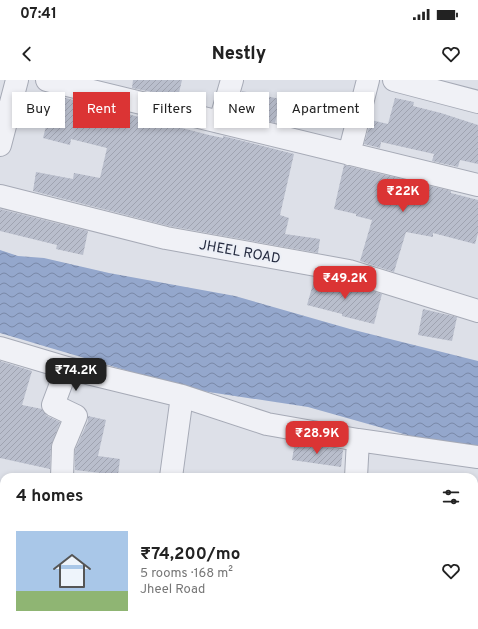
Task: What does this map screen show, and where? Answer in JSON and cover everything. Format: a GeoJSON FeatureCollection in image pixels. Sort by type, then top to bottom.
{"type":"FeatureCollection","features":[{"type":"Feature","properties":{"kind":"street"},"geometry":{"type":"LineString","coordinates":[[0,145],[17,80]]}},
{"type":"Feature","properties":{"kind":"street"},"geometry":{"type":"LineString","coordinates":[[47,80],[214,121]]}},
{"type":"Feature","properties":{"kind":"street"},"geometry":{"type":"LineString","coordinates":[[229,92],[232,80]]}},
{"type":"Feature","properties":{"kind":"street"},"geometry":{"type":"LineString","coordinates":[[349,154],[368,80]]}},
{"type":"Feature","properties":{"kind":"street"},"geometry":{"type":"LineString","coordinates":[[394,80],[478,102]]}},
{"type":"Feature","properties":{"kind":"street"},"geometry":{"type":"LineString","coordinates":[[244,128],[478,185]]}},
{"type":"Feature","properties":{"kind":"street","name":"JHEEL ROAD"},"geometry":{"type":"LineString","coordinates":[[0,196],[166,238],[349,271],[478,311]]}},
{"type":"Feature","properties":{"kind":"street"},"geometry":{"type":"LineString","coordinates":[[1,351],[182,396],[266,424],[358,440],[478,457]]}},
{"type":"Feature","properties":{"kind":"street"},"geometry":{"type":"LineString","coordinates":[[62,473],[63,447],[76,416],[53,405],[67,368]]}},
{"type":"Feature","properties":{"kind":"street"},"geometry":{"type":"LineString","coordinates":[[172,473],[182,396]]}},
{"type":"Feature","properties":{"kind":"street"},"geometry":{"type":"LineString","coordinates":[[356,473],[358,440]]}},
{"type":"Feature","properties":{"kind":"water"},"geometry":{"type":"Polygon","coordinates":[[[0,250],[18,256],[44,258],[109,273],[235,296],[350,329],[478,361],[478,455],[308,407],[189,389],[0,333],[0,250]]]}},
{"type":"Feature","properties":{"kind":"building"},"geometry":{"type":"Polygon","coordinates":[[[133,80],[182,80],[179,92],[152,92],[132,88],[133,80]]]}},
{"type":"Feature","properties":{"kind":"building"},"geometry":{"type":"Polygon","coordinates":[[[269,97],[277,98],[277,113],[275,123],[269,121],[269,97]]]}},
{"type":"Feature","properties":{"kind":"building"},"geometry":{"type":"Polygon","coordinates":[[[65,98],[73,100],[73,128],[130,128],[130,115],[138,117],[138,128],[182,128],[223,138],[223,136],[294,154],[280,215],[289,218],[285,234],[320,239],[318,253],[169,226],[33,191],[36,172],[73,179],[74,173],[100,178],[107,148],[71,139],[70,145],[43,138],[46,128],[65,128],[65,98]]]}},
{"type":"Feature","properties":{"kind":"building"},"geometry":{"type":"Polygon","coordinates":[[[395,98],[414,102],[413,106],[478,125],[478,164],[460,160],[458,167],[432,161],[434,154],[381,142],[380,148],[364,144],[369,128],[374,128],[374,121],[388,124],[395,98]]]}},
{"type":"Feature","properties":{"kind":"building"},"geometry":{"type":"Polygon","coordinates":[[[344,165],[451,191],[451,193],[478,200],[478,233],[475,244],[433,233],[433,237],[406,232],[394,272],[360,261],[372,220],[356,216],[356,214],[334,209],[344,165]]]}},
{"type":"Feature","properties":{"kind":"building"},"geometry":{"type":"Polygon","coordinates":[[[0,209],[88,231],[83,255],[56,249],[57,245],[0,231],[0,209]]]}},
{"type":"Feature","properties":{"kind":"building"},"geometry":{"type":"Polygon","coordinates":[[[315,277],[352,287],[353,285],[382,294],[374,324],[307,305],[315,277]]]}},
{"type":"Feature","properties":{"kind":"building"},"geometry":{"type":"Polygon","coordinates":[[[423,309],[457,317],[452,341],[418,335],[423,309]]]}},
{"type":"Feature","properties":{"kind":"building"},"geometry":{"type":"Polygon","coordinates":[[[0,361],[32,371],[22,405],[42,409],[47,416],[60,422],[51,446],[50,469],[0,458],[0,361]]]}},
{"type":"Feature","properties":{"kind":"building"},"geometry":{"type":"Polygon","coordinates":[[[88,416],[106,420],[98,456],[120,459],[118,473],[101,473],[75,470],[75,450],[88,421],[88,416]]]}},
{"type":"Feature","properties":{"kind":"building"},"geometry":{"type":"Polygon","coordinates":[[[295,442],[343,450],[341,467],[292,460],[295,442]]]}}]}
